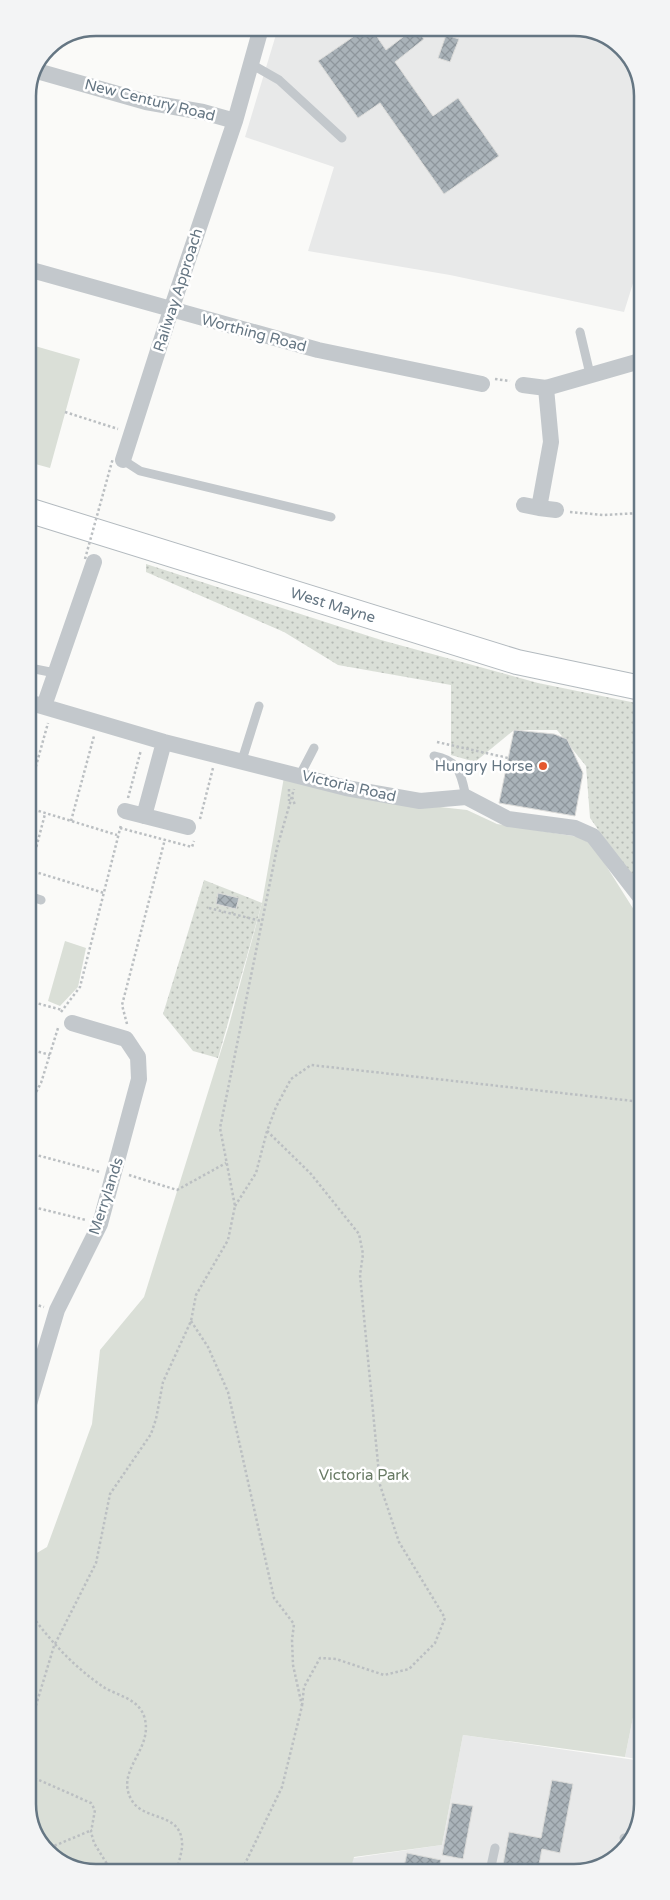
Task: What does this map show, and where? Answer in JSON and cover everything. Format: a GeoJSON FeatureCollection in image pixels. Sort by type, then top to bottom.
{"type":"FeatureCollection","features":[{"type":"Feature","properties":{"kind":"main road","name":"West Mayne"},"geometry":{"type":"LineString","coordinates":[[36,512],[517,662],[634,687]]}},
{"type":"Feature","properties":{"kind":"street","name":"Railway Approach"},"geometry":{"type":"LineString","coordinates":[[118,459],[132,433],[170,310],[235,122],[259,36]]}},
{"type":"Feature","properties":{"kind":"street","name":"New Century Road"},"geometry":{"type":"LineString","coordinates":[[41,72],[146,102],[203,112],[235,122]]}},
{"type":"Feature","properties":{"kind":"street","name":"Worthing Road"},"geometry":{"type":"LineString","coordinates":[[36,271],[318,350],[482,384]]}},
{"type":"Feature","properties":{"kind":"street"},"geometry":{"type":"LineString","coordinates":[[523,385],[546,388],[634,363]]}},
{"type":"Feature","properties":{"kind":"street"},"geometry":{"type":"LineString","coordinates":[[546,388],[551,442],[532,506],[556,510]]}},
{"type":"Feature","properties":{"kind":"street"},"geometry":{"type":"LineString","coordinates":[[41,706],[55,673],[90,561]]}},
{"type":"Feature","properties":{"kind":"street","name":"Victoria Road"},"geometry":{"type":"LineString","coordinates":[[41,706],[164,742],[242,760],[346,788],[420,802],[466,797]]}},
{"type":"Feature","properties":{"kind":"street"},"geometry":{"type":"LineString","coordinates":[[144,816],[164,742]]}},
{"type":"Feature","properties":{"kind":"street"},"geometry":{"type":"LineString","coordinates":[[466,797],[508,819],[575,828],[593,836],[634,889]]}},
{"type":"Feature","properties":{"kind":"street"},"geometry":{"type":"LineString","coordinates":[[125,811],[194,828]]}},
{"type":"Feature","properties":{"kind":"street"},"geometry":{"type":"LineString","coordinates":[[72,1023],[126,1039]]}},
{"type":"Feature","properties":{"kind":"street","name":"Merrylands"},"geometry":{"type":"LineString","coordinates":[[36,1380],[57,1310],[100,1224],[115,1173],[139,1078],[138,1057],[126,1039]]}},
{"type":"Feature","properties":{"kind":"lane"},"geometry":{"type":"LineString","coordinates":[[251,64],[279,80],[342,138]]}},
{"type":"Feature","properties":{"kind":"lane"},"geometry":{"type":"LineString","coordinates":[[580,332],[590,374]]}},
{"type":"Feature","properties":{"kind":"lane"},"geometry":{"type":"LineString","coordinates":[[118,459],[140,471],[331,517]]}},
{"type":"Feature","properties":{"kind":"lane"},"geometry":{"type":"LineString","coordinates":[[36,669],[55,673]]}},
{"type":"Feature","properties":{"kind":"lane"},"geometry":{"type":"LineString","coordinates":[[242,760],[259,706]]}},
{"type":"Feature","properties":{"kind":"lane"},"geometry":{"type":"LineString","coordinates":[[300,775],[314,748]]}},
{"type":"Feature","properties":{"kind":"lane"},"geometry":{"type":"LineString","coordinates":[[434,756],[446,759],[461,771],[466,797]]}},
{"type":"Feature","properties":{"kind":"lane"},"geometry":{"type":"LineString","coordinates":[[36,899],[40,900]]}},
{"type":"Feature","properties":{"kind":"lane"},"geometry":{"type":"LineString","coordinates":[[491,1864],[495,1848]]}},
{"type":"Feature","properties":{"kind":"path"},"geometry":{"type":"LineString","coordinates":[[482,384],[484,377],[523,385]]}},
{"type":"Feature","properties":{"kind":"path"},"geometry":{"type":"LineString","coordinates":[[65,412],[132,433]]}},
{"type":"Feature","properties":{"kind":"path"},"geometry":{"type":"LineString","coordinates":[[90,561],[118,459]]}},
{"type":"Feature","properties":{"kind":"path"},"geometry":{"type":"LineString","coordinates":[[556,510],[603,515],[634,513]]}},
{"type":"Feature","properties":{"kind":"path"},"geometry":{"type":"LineString","coordinates":[[36,739],[41,706]]}},
{"type":"Feature","properties":{"kind":"path"},"geometry":{"type":"LineString","coordinates":[[71,821],[98,723]]}},
{"type":"Feature","properties":{"kind":"path"},"geometry":{"type":"LineString","coordinates":[[36,1090],[50,1055],[61,1010],[80,988],[117,835],[144,736]]}},
{"type":"Feature","properties":{"kind":"path"},"geometry":{"type":"LineString","coordinates":[[437,742],[508,758]]}},
{"type":"Feature","properties":{"kind":"path"},"geometry":{"type":"LineString","coordinates":[[120,828],[192,847],[194,828],[217,755]]}},
{"type":"Feature","properties":{"kind":"path"},"geometry":{"type":"LineString","coordinates":[[235,1206],[220,1128],[277,848],[300,775]]}},
{"type":"Feature","properties":{"kind":"path"},"geometry":{"type":"LineString","coordinates":[[292,797],[295,805]]}},
{"type":"Feature","properties":{"kind":"path"},"geometry":{"type":"LineString","coordinates":[[36,811],[117,835]]}},
{"type":"Feature","properties":{"kind":"path"},"geometry":{"type":"LineString","coordinates":[[36,846],[45,814]]}},
{"type":"Feature","properties":{"kind":"path"},"geometry":{"type":"LineString","coordinates":[[126,1039],[130,1033],[122,1005],[164,839]]}},
{"type":"Feature","properties":{"kind":"path"},"geometry":{"type":"LineString","coordinates":[[36,873],[104,893]]}},
{"type":"Feature","properties":{"kind":"path"},"geometry":{"type":"LineString","coordinates":[[209,908],[262,920]]}},
{"type":"Feature","properties":{"kind":"path"},"geometry":{"type":"LineString","coordinates":[[36,1002],[61,1010],[72,1023]]}},
{"type":"Feature","properties":{"kind":"path"},"geometry":{"type":"LineString","coordinates":[[36,1051],[50,1055]]}},
{"type":"Feature","properties":{"kind":"path"},"geometry":{"type":"LineString","coordinates":[[36,1705],[54,1646],[96,1563],[110,1494],[151,1434],[156,1419],[162,1382],[191,1321],[196,1296],[228,1240],[235,1206],[256,1173],[276,1107],[292,1079],[311,1065],[634,1101]]}},
{"type":"Feature","properties":{"kind":"path"},"geometry":{"type":"LineString","coordinates":[[245,1864],[282,1787],[302,1706],[304,1687],[320,1658],[336,1660],[384,1675],[409,1669],[435,1643],[445,1618],[399,1542],[380,1485],[360,1275],[363,1254],[359,1234],[311,1174],[267,1132]]}},
{"type":"Feature","properties":{"kind":"path"},"geometry":{"type":"LineString","coordinates":[[36,1156],[115,1173],[178,1190],[227,1162]]}},
{"type":"Feature","properties":{"kind":"path"},"geometry":{"type":"LineString","coordinates":[[36,1208],[100,1224]]}},
{"type":"Feature","properties":{"kind":"path"},"geometry":{"type":"LineString","coordinates":[[191,1321],[208,1347],[228,1392],[274,1598],[294,1624],[292,1640],[293,1665],[302,1706]]}},
{"type":"Feature","properties":{"kind":"path"},"geometry":{"type":"LineString","coordinates":[[36,1621],[54,1646],[106,1688],[132,1700],[141,1710],[147,1734],[144,1744],[130,1770],[127,1782],[129,1796],[134,1806],[142,1811],[174,1823],[180,1832],[182,1843],[178,1864]]}},
{"type":"Feature","properties":{"kind":"path"},"geometry":{"type":"LineString","coordinates":[[36,1779],[91,1803],[95,1810],[92,1830],[94,1843],[107,1864]]}},
{"type":"Feature","properties":{"kind":"path"},"geometry":{"type":"LineString","coordinates":[[54,1846],[92,1830]]}},
{"type":"Feature","properties":{"kind":"shaded area"},"geometry":{"type":"Polygon","coordinates":[[[276,36],[578,36],[604,44],[626,66],[632,81],[634,96],[634,280],[624,312],[450,275],[308,251],[334,167],[245,137],[276,36]]]}},
{"type":"Feature","properties":{"kind":"shaded area"},"geometry":{"type":"Polygon","coordinates":[[[634,1713],[634,1759],[625,1757],[634,1713]]]}},
{"type":"Feature","properties":{"kind":"shaded area"},"geometry":{"type":"Polygon","coordinates":[[[463,1735],[634,1760],[634,1804],[631,1823],[626,1834],[613,1849],[607,1854],[589,1862],[574,1864],[352,1864],[353,1858],[442,1845],[463,1735]]]}},
{"type":"Feature","properties":{"kind":"green space"},"geometry":{"type":"Polygon","coordinates":[[[36,346],[80,359],[50,468],[36,464],[36,346]]]}},
{"type":"Feature","properties":{"kind":"green space"},"geometry":{"type":"Polygon","coordinates":[[[146,564],[381,640],[538,683],[634,703],[634,880],[590,818],[586,766],[557,730],[514,730],[475,762],[451,755],[451,685],[338,665],[284,632],[146,572],[146,564]]]}},
{"type":"Feature","properties":{"kind":"green space","name":"Victoria Park"},"geometry":{"type":"Polygon","coordinates":[[[284,777],[431,806],[467,810],[497,824],[579,837],[593,845],[634,910],[634,1713],[625,1757],[463,1735],[442,1845],[354,1857],[352,1864],[84,1863],[66,1856],[57,1849],[44,1834],[38,1819],[36,1804],[36,1553],[47,1547],[92,1424],[100,1350],[144,1297],[229,1025],[262,903],[284,777]]]}},
{"type":"Feature","properties":{"kind":"green space"},"geometry":{"type":"Polygon","coordinates":[[[204,880],[262,903],[218,1058],[193,1051],[163,1014],[204,880]]]}},
{"type":"Feature","properties":{"kind":"green space"},"geometry":{"type":"Polygon","coordinates":[[[65,941],[86,948],[78,987],[60,1006],[48,1001],[65,941]]]}},
{"type":"Feature","properties":{"kind":"building"},"geometry":{"type":"Polygon","coordinates":[[[354,36],[376,36],[386,50],[404,36],[422,36],[424,39],[395,62],[433,116],[458,98],[499,156],[444,194],[380,103],[358,118],[318,61],[354,36]]]}},
{"type":"Feature","properties":{"kind":"building"},"geometry":{"type":"Polygon","coordinates":[[[446,36],[459,39],[450,62],[438,58],[446,36]]]}},
{"type":"Feature","properties":{"kind":"building","name":"Hungry Horse"},"geometry":{"type":"Polygon","coordinates":[[[514,730],[554,734],[567,739],[583,773],[575,816],[499,803],[514,730]]]}},
{"type":"Feature","properties":{"kind":"building"},"geometry":{"type":"Polygon","coordinates":[[[218,893],[239,898],[236,909],[216,904],[218,893]]]}},
{"type":"Feature","properties":{"kind":"building"},"geometry":{"type":"Polygon","coordinates":[[[552,1780],[573,1784],[560,1853],[542,1849],[539,1864],[503,1864],[509,1832],[541,1838],[552,1780]]]}},
{"type":"Feature","properties":{"kind":"building"},"geometry":{"type":"Polygon","coordinates":[[[452,1803],[473,1806],[463,1859],[442,1855],[452,1803]]]}},
{"type":"Feature","properties":{"kind":"building"},"geometry":{"type":"Polygon","coordinates":[[[407,1853],[441,1860],[440,1864],[405,1864],[407,1853]]]}},
{"type":"Feature","properties":{"kind":"place","name":"Hungry Horse"},"geometry":{"type":"Point","coordinates":[543,766]}}]}
